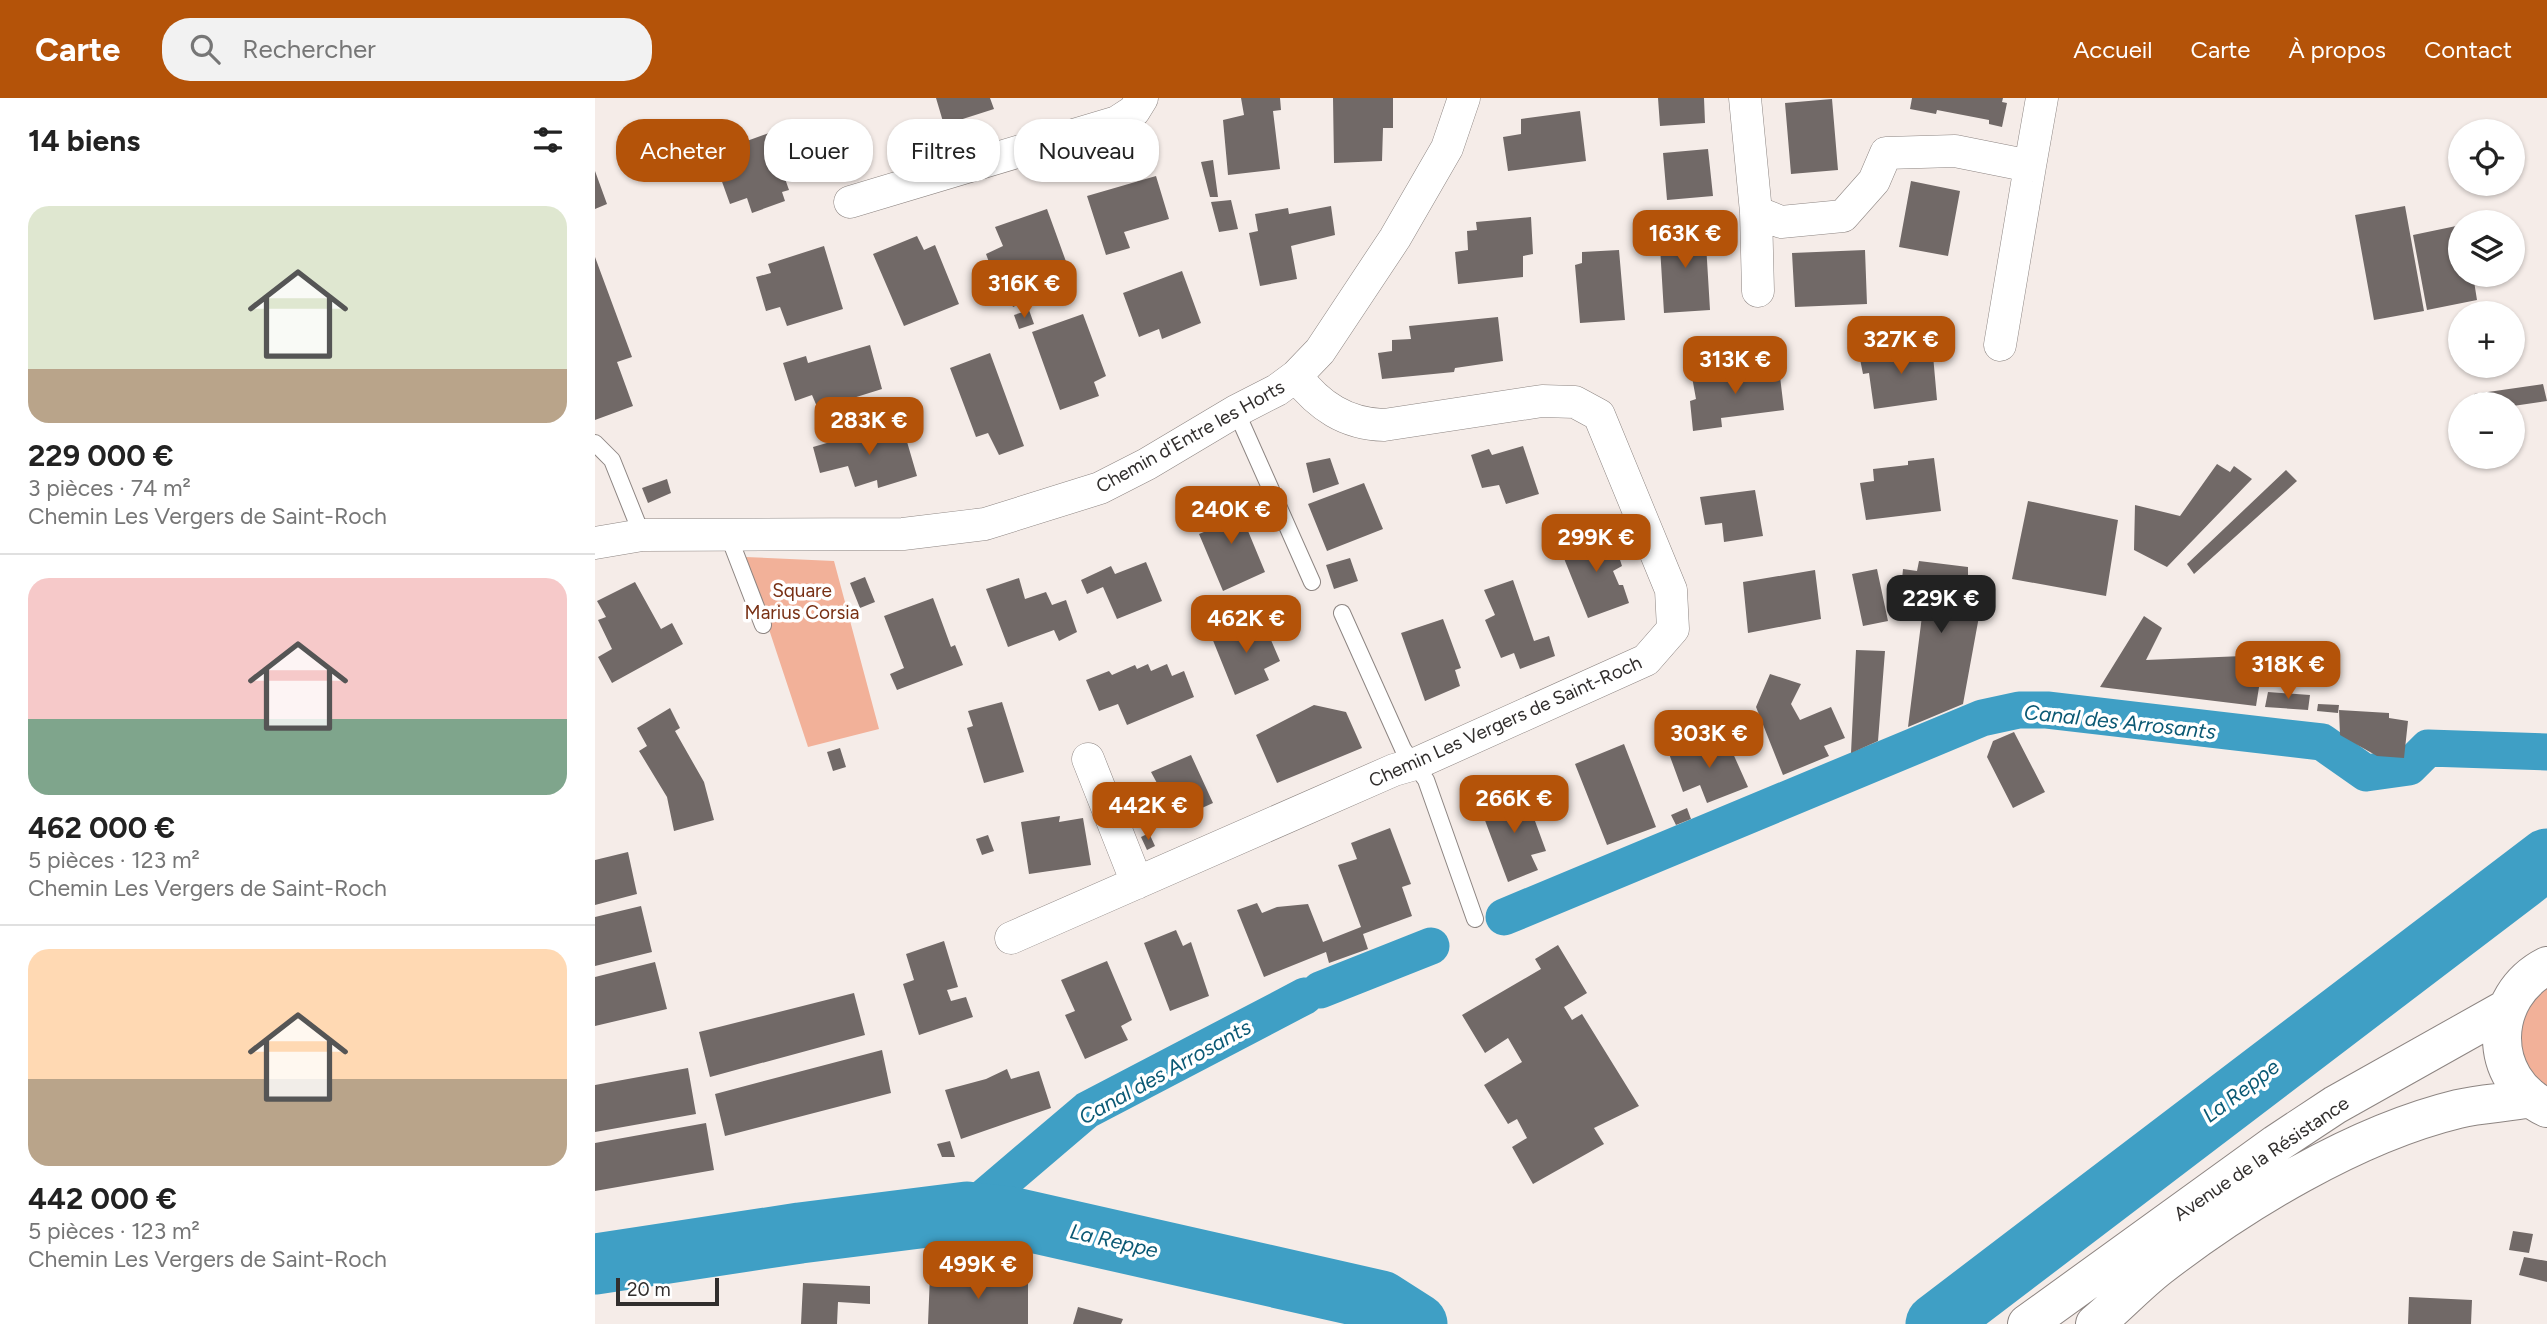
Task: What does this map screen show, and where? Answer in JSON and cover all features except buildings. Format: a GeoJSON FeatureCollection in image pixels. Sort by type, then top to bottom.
{"type":"FeatureCollection","features":[{"type":"Feature","properties":{"kind":"main road"},"geometry":{"type":"LineString","coordinates":[[2539,1103],[2515,1080],[2504,1058],[2501,1033],[2506,1009],[2517,989],[2533,973],[2547,966]]}},
{"type":"Feature","properties":{"kind":"main road","name":"Avenue de la Résistance"},"geometry":{"type":"LineString","coordinates":[[2027,1324],[2286,1137],[2335,1105],[2506,1009]]}},
{"type":"Feature","properties":{"kind":"main road","name":"Avenue de la Résistance"},"geometry":{"type":"LineString","coordinates":[[2095,1324],[2157,1268],[2196,1241],[2246,1208],[2359,1144],[2460,1109],[2539,1103]]}},
{"type":"Feature","properties":{"kind":"street"},"geometry":{"type":"LineString","coordinates":[[850,202],[1117,122],[1134,111],[1142,98]]}},
{"type":"Feature","properties":{"kind":"street","name":"Chemin d'Entre les Horts"},"geometry":{"type":"LineString","coordinates":[[595,543],[642,535],[729,537],[903,534],[985,524],[1100,488],[1147,464],[1277,390],[1296,376],[1320,351],[1395,238],[1447,148],[1464,98]]}},
{"type":"Feature","properties":{"kind":"street"},"geometry":{"type":"LineString","coordinates":[[1745,98],[1756,212],[1758,290]]}},
{"type":"Feature","properties":{"kind":"street"},"geometry":{"type":"LineString","coordinates":[[2000,345],[2042,98]]}},
{"type":"Feature","properties":{"kind":"street"},"geometry":{"type":"LineString","coordinates":[[1756,212],[1781,222],[1843,216],[1874,181],[1887,153],[1955,151],[2030,166]]}},
{"type":"Feature","properties":{"kind":"street","name":"Chemin Les Vergers de Saint-Roch"},"geometry":{"type":"LineString","coordinates":[[1011,938],[1394,770],[1415,764],[1646,660],[1673,629],[1671,590],[1599,415],[1575,402],[1542,401],[1384,425],[1362,425],[1338,414],[1310,395],[1296,376]]}},
{"type":"Feature","properties":{"kind":"street"},"geometry":{"type":"LineString","coordinates":[[1088,759],[1137,883]]}},
{"type":"Feature","properties":{"kind":"lane"},"geometry":{"type":"LineString","coordinates":[[1236,411],[1312,582]]}},
{"type":"Feature","properties":{"kind":"lane"},"geometry":{"type":"LineString","coordinates":[[595,443],[612,460],[642,535]]}},
{"type":"Feature","properties":{"kind":"lane"},"geometry":{"type":"LineString","coordinates":[[729,537],[763,625]]}},
{"type":"Feature","properties":{"kind":"lane"},"geometry":{"type":"LineString","coordinates":[[1342,613],[1403,749],[1426,780],[1475,919]]}},
{"type":"Feature","properties":{"kind":"green space","name":"Square Marius Corsia"},"geometry":{"type":"Polygon","coordinates":[[[745,557],[834,561],[879,729],[808,747],[745,557]]]}},
{"type":"Feature","properties":{"kind":"green space"},"geometry":{"type":"Polygon","coordinates":[[[2547,966],[2547,1108],[2543,1107],[2506,1009],[2547,966]]]}},
{"type":"Feature","properties":{"kind":"waterway","name":"Canal des Arrosants"},"geometry":{"type":"LineString","coordinates":[[1504,917],[1982,718],[2019,710],[2047,710],[2322,742],[2366,773],[2409,767],[2428,748],[2547,752]]}},
{"type":"Feature","properties":{"kind":"waterway","name":"La Reppe"},"geometry":{"type":"LineString","coordinates":[[1936,1324],[2547,859]]}},
{"type":"Feature","properties":{"kind":"waterway","name":"Canal des Arrosants"},"geometry":{"type":"LineString","coordinates":[[1320,990],[1431,946]]}},
{"type":"Feature","properties":{"kind":"waterway","name":"Canal des Arrosants"},"geometry":{"type":"LineString","coordinates":[[967,1212],[1087,1110],[1305,996]]}},
{"type":"Feature","properties":{"kind":"waterway","name":"La Reppe"},"geometry":{"type":"LineString","coordinates":[[595,1264],[800,1233],[967,1212],[1010,1217],[1381,1301],[1417,1324]]}}]}
